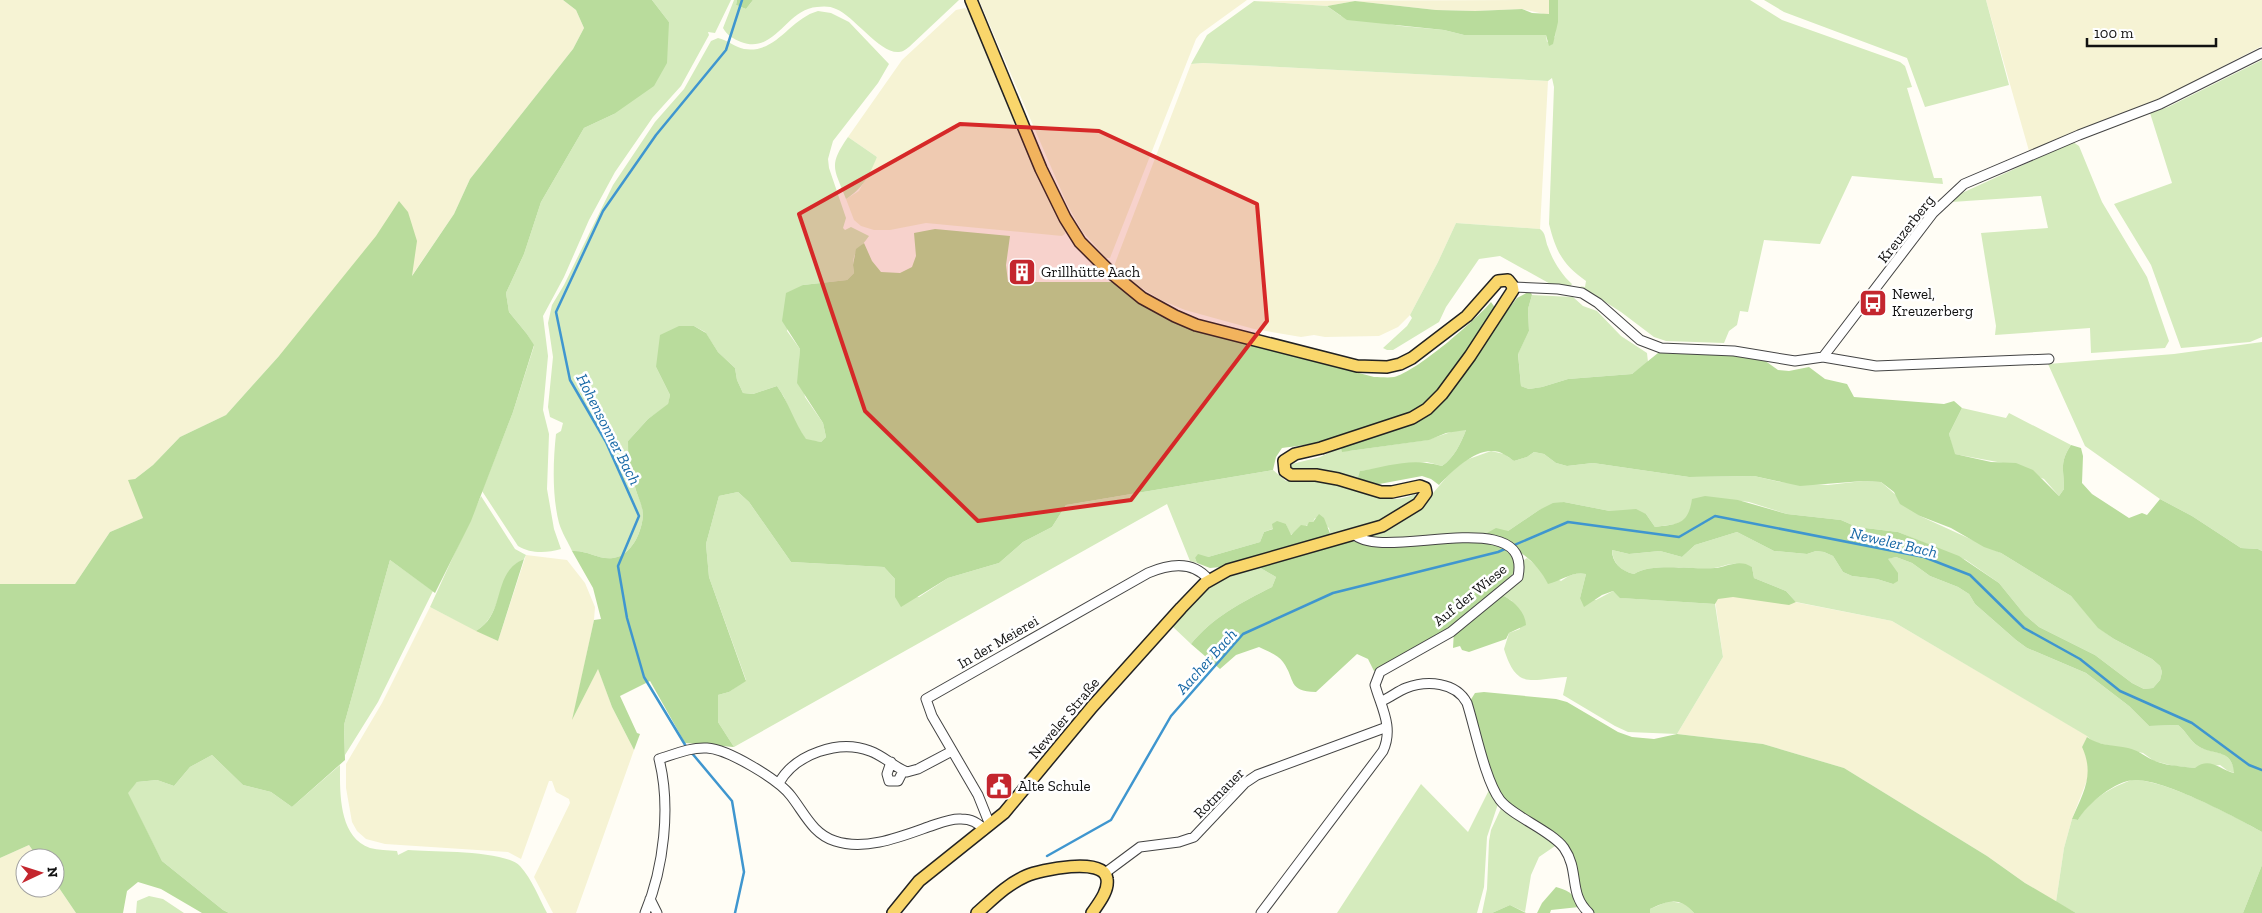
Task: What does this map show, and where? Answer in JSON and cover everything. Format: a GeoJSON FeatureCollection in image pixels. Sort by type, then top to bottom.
{"type":"FeatureCollection","features":[{"type":"Feature","properties":{"kind":"main road"},"geometry":{"type":"LineString","coordinates":[[970,0],[1042,169],[1076,236],[1122,283],[1142,298],[1175,316],[1224,333],[1357,366],[1381,368],[1400,364],[1425,349],[1467,316],[1498,281],[1508,280],[1513,287]]}},
{"type":"Feature","properties":{"kind":"main road","name":"Neweler Straße"},"geometry":{"type":"LineString","coordinates":[[893,913],[919,881],[1014,803],[1092,707],[1209,580],[1220,573],[1238,567],[1382,526],[1423,500],[1426,494],[1425,488],[1415,486],[1385,492],[1330,477],[1291,475],[1284,468],[1285,459],[1295,454],[1321,448],[1402,422],[1427,409],[1442,394],[1470,356],[1508,300],[1513,287]]}},
{"type":"Feature","properties":{"kind":"main road"},"geometry":{"type":"LineString","coordinates":[[977,913],[998,893],[1018,880],[1034,873],[1062,868],[1087,867],[1098,868],[1105,873],[1108,879],[1106,889],[1092,913]]}},
{"type":"Feature","properties":{"kind":"street","name":"Kreuzerberg"},"geometry":{"type":"LineString","coordinates":[[1823,357],[1933,213],[1964,184],[2079,135],[2160,104],[2262,53]]}},
{"type":"Feature","properties":{"kind":"street"},"geometry":{"type":"LineString","coordinates":[[1513,287],[1558,288],[1582,293],[1598,303],[1640,340],[1655,347],[1734,351],[1795,361],[1823,357],[1876,366],[2049,359]]}},
{"type":"Feature","properties":{"kind":"street","name":"Auf der Wiese"},"geometry":{"type":"LineString","coordinates":[[1261,913],[1383,752],[1387,741],[1387,727],[1382,701],[1375,685],[1380,672],[1451,632],[1518,577],[1521,563],[1516,554],[1507,545],[1489,539],[1369,541],[1360,539],[1354,534]]}},
{"type":"Feature","properties":{"kind":"street","name":"In der Meierei"},"geometry":{"type":"LineString","coordinates":[[987,827],[978,795],[932,716],[926,699],[1085,607],[1155,570],[1173,566],[1192,566],[1209,580]]}},
{"type":"Feature","properties":{"kind":"street"},"geometry":{"type":"LineString","coordinates":[[1382,701],[1407,687],[1424,684],[1442,685],[1460,693],[1467,703],[1493,785],[1501,801],[1563,846],[1574,866],[1575,886],[1582,906],[1589,913]]}},
{"type":"Feature","properties":{"kind":"street","name":"Rotmauer"},"geometry":{"type":"LineString","coordinates":[[1105,873],[1140,847],[1179,842],[1194,837],[1245,783],[1256,775],[1387,727]]}},
{"type":"Feature","properties":{"kind":"street"},"geometry":{"type":"LineString","coordinates":[[778,782],[784,772],[792,766],[836,747],[861,748],[877,754],[903,771],[914,771],[952,751]]}},
{"type":"Feature","properties":{"kind":"street"},"geometry":{"type":"LineString","coordinates":[[645,913],[650,899],[666,822],[665,797],[659,759],[692,748],[710,748],[722,751],[778,782],[792,796],[817,832],[828,839],[842,843],[860,845],[886,840],[955,819],[976,822],[987,827]]}},
{"type":"Feature","properties":{"kind":"street"},"geometry":{"type":"LineString","coordinates":[[891,762],[887,774],[889,781],[898,781],[903,771]]}},
{"type":"Feature","properties":{"kind":"street"},"geometry":{"type":"LineString","coordinates":[[650,899],[657,913]]}},
{"type":"Feature","properties":{"kind":"highlighted area"},"geometry":{"type":"Polygon","coordinates":[[[960,124],[1099,131],[1257,204],[1267,321],[1131,500],[978,521],[865,411],[799,214],[960,124]]]}},
{"type":"Feature","properties":{"kind":"shaded area"},"geometry":{"type":"Polygon","coordinates":[[[0,0],[563,0],[576,10],[584,28],[573,49],[470,179],[454,214],[411,277],[279,356],[226,415],[180,437],[153,465],[135,479],[143,518],[110,532],[75,584],[0,584],[0,0]]]}},
{"type":"Feature","properties":{"kind":"shaded area"},"geometry":{"type":"Polygon","coordinates":[[[979,0],[1247,0],[1200,34],[1196,39],[1110,258],[1106,258],[1082,231],[1067,204],[979,0]]]}},
{"type":"Feature","properties":{"kind":"shaded area"},"geometry":{"type":"Polygon","coordinates":[[[1549,0],[1549,14],[1522,9],[1436,10],[1355,1],[1327,6],[1254,1],[1549,0]]]}},
{"type":"Feature","properties":{"kind":"shaded area"},"geometry":{"type":"Polygon","coordinates":[[[1986,0],[2262,0],[2262,46],[2158,100],[2029,151],[1986,0]]]}},
{"type":"Feature","properties":{"kind":"shaded area"},"geometry":{"type":"Polygon","coordinates":[[[965,8],[971,13],[1066,230],[1062,236],[926,223],[890,230],[874,230],[861,226],[854,220],[846,199],[859,191],[877,157],[848,137],[902,60],[956,10],[965,8]]]}},
{"type":"Feature","properties":{"kind":"shaded area"},"geometry":{"type":"Polygon","coordinates":[[[1203,63],[1548,81],[1540,229],[1456,223],[1410,315],[1398,327],[1379,336],[1325,337],[1314,335],[1301,337],[1254,329],[1185,310],[1161,300],[1135,284],[1114,266],[1191,64],[1203,63]]]}},
{"type":"Feature","properties":{"kind":"shaded area"},"geometry":{"type":"Polygon","coordinates":[[[526,555],[567,560],[585,583],[595,607],[594,620],[573,718],[598,668],[612,707],[634,750],[576,913],[553,913],[534,877],[570,803],[569,799],[556,792],[552,781],[549,781],[521,859],[508,852],[385,844],[366,839],[357,831],[352,822],[346,788],[346,764],[382,703],[430,607],[498,641],[526,555]]]}},
{"type":"Feature","properties":{"kind":"shaded area"},"geometry":{"type":"Polygon","coordinates":[[[1713,586],[1892,621],[2088,736],[2082,747],[2087,757],[2089,775],[2072,819],[2064,848],[2056,902],[1987,856],[1844,768],[1763,744],[1677,734],[1723,657],[1713,586]]]}},
{"type":"Feature","properties":{"kind":"shaded area"},"geometry":{"type":"Polygon","coordinates":[[[15,851],[15,898],[65,897],[76,913],[0,913],[0,858],[15,851]]]}},
{"type":"Feature","properties":{"kind":"green space"},"geometry":{"type":"Polygon","coordinates":[[[563,0],[652,0],[669,22],[667,63],[654,86],[614,114],[584,128],[541,202],[524,254],[506,293],[509,312],[534,345],[513,412],[471,521],[435,593],[390,560],[344,725],[345,760],[292,807],[271,792],[243,785],[212,755],[190,767],[174,786],[157,780],[137,782],[128,793],[162,861],[229,913],[202,913],[161,889],[138,882],[127,891],[123,913],[76,913],[65,897],[65,848],[31,848],[29,845],[22,848],[15,848],[15,851],[0,858],[0,584],[75,584],[110,532],[143,518],[128,480],[135,479],[153,465],[180,437],[226,415],[279,356],[376,236],[399,201],[408,212],[417,241],[412,276],[454,214],[470,179],[573,49],[584,28],[576,10],[563,0]]]}},
{"type":"Feature","properties":{"kind":"green space"},"geometry":{"type":"Polygon","coordinates":[[[652,0],[731,0],[715,33],[708,32],[709,35],[681,86],[653,117],[615,172],[589,220],[564,277],[543,316],[548,356],[543,410],[549,434],[547,489],[554,529],[561,549],[534,552],[518,546],[482,491],[513,412],[534,346],[509,312],[506,293],[524,254],[541,202],[584,128],[614,114],[669,22],[652,0]]]}},
{"type":"Feature","properties":{"kind":"green space"},"geometry":{"type":"Polygon","coordinates":[[[734,0],[737,0],[736,5],[746,9],[753,0],[959,0],[909,47],[899,52],[884,47],[843,13],[827,6],[806,10],[797,15],[772,37],[763,42],[753,44],[741,42],[726,33],[723,28],[734,0]]]}},
{"type":"Feature","properties":{"kind":"green space"},"geometry":{"type":"Polygon","coordinates":[[[737,0],[753,0],[746,9],[736,5],[737,0]]]}},
{"type":"Feature","properties":{"kind":"green space"},"geometry":{"type":"Polygon","coordinates":[[[1549,0],[1558,0],[1558,22],[1553,44],[1549,46],[1546,35],[1464,35],[1444,30],[1347,20],[1327,6],[1355,1],[1436,10],[1522,9],[1532,13],[1549,14],[1549,0]]]}},
{"type":"Feature","properties":{"kind":"green space"},"geometry":{"type":"Polygon","coordinates":[[[1558,0],[1750,0],[1782,20],[1900,62],[1905,66],[1912,87],[1907,88],[1934,178],[1942,178],[1943,184],[1852,176],[1820,244],[1764,240],[1748,312],[1740,311],[1737,325],[1729,331],[1724,343],[1666,341],[1654,337],[1621,312],[1580,286],[1585,287],[1586,281],[1571,269],[1557,249],[1549,224],[1554,87],[1552,78],[1548,81],[1203,63],[1191,64],[1207,35],[1254,1],[1327,6],[1341,16],[1401,26],[1444,30],[1464,35],[1546,35],[1547,42],[1555,37],[1558,0]]]}},
{"type":"Feature","properties":{"kind":"green space"},"geometry":{"type":"Polygon","coordinates":[[[1764,0],[1986,0],[2009,85],[1925,107],[1907,58],[1784,12],[1764,0]]]}},
{"type":"Feature","properties":{"kind":"green space"},"geometry":{"type":"Polygon","coordinates":[[[818,11],[831,13],[849,22],[889,64],[878,83],[833,141],[828,159],[829,168],[846,218],[843,228],[845,230],[851,227],[869,236],[856,252],[853,265],[854,273],[847,280],[803,285],[787,331],[800,349],[799,364],[805,397],[823,423],[826,437],[821,442],[806,440],[794,421],[777,386],[753,394],[743,393],[737,380],[735,368],[718,352],[705,332],[694,326],[656,367],[670,395],[668,405],[648,419],[628,441],[634,481],[643,513],[639,534],[626,553],[613,558],[603,558],[572,551],[559,523],[554,490],[556,434],[561,431],[563,423],[550,417],[548,407],[553,357],[548,323],[552,305],[564,285],[613,185],[655,122],[684,89],[711,41],[718,38],[744,49],[755,49],[774,41],[799,21],[818,11]]]}},
{"type":"Feature","properties":{"kind":"green space"},"geometry":{"type":"Polygon","coordinates":[[[2262,60],[2262,337],[2250,342],[2181,348],[2151,265],[2114,204],[2172,183],[2150,113],[2168,107],[2262,60]]]}},
{"type":"Feature","properties":{"kind":"green space"},"geometry":{"type":"Polygon","coordinates":[[[848,137],[877,157],[865,181],[846,199],[838,180],[835,161],[848,137]]]}},
{"type":"Feature","properties":{"kind":"green space"},"geometry":{"type":"Polygon","coordinates":[[[2073,142],[2079,146],[2102,202],[2147,277],[2169,341],[2165,348],[2091,353],[2090,328],[1995,335],[1996,326],[1981,233],[2048,228],[2041,196],[1951,202],[1962,193],[2073,142]]]}},
{"type":"Feature","properties":{"kind":"green space"},"geometry":{"type":"Polygon","coordinates":[[[1456,223],[1540,229],[1555,262],[1572,284],[1570,287],[1554,286],[1500,256],[1479,259],[1446,307],[1439,322],[1393,350],[1383,348],[1407,326],[1412,318],[1410,315],[1456,223]]]}},
{"type":"Feature","properties":{"kind":"green space"},"geometry":{"type":"Polygon","coordinates":[[[935,229],[1010,236],[1006,265],[1008,282],[1113,282],[1148,307],[1185,327],[1374,377],[1394,377],[1404,373],[1445,344],[1473,321],[1491,302],[1496,309],[1461,363],[1438,394],[1425,405],[1408,415],[1365,431],[1319,442],[1282,448],[1276,457],[1273,470],[1066,505],[1052,527],[1023,542],[999,563],[948,578],[901,607],[895,597],[895,579],[884,567],[791,562],[749,502],[738,492],[719,496],[706,544],[709,577],[746,681],[729,692],[718,695],[718,722],[734,747],[685,743],[650,681],[620,696],[637,733],[640,734],[634,750],[612,707],[598,669],[572,720],[594,620],[601,619],[593,588],[572,551],[603,558],[613,558],[626,553],[639,534],[643,513],[633,481],[628,441],[648,419],[668,404],[670,395],[656,367],[660,335],[679,326],[694,326],[706,333],[718,352],[735,368],[737,380],[743,393],[753,394],[777,386],[806,439],[821,442],[826,437],[823,423],[797,383],[800,349],[782,321],[786,293],[803,285],[847,280],[854,273],[853,265],[856,249],[864,243],[872,261],[881,272],[900,273],[912,267],[916,256],[914,233],[935,229]]]}},
{"type":"Feature","properties":{"kind":"green space"},"geometry":{"type":"Polygon","coordinates":[[[1530,291],[1532,295],[1528,309],[1529,331],[1518,354],[1521,386],[1529,389],[1568,379],[1632,374],[1658,353],[1737,355],[1764,360],[1778,370],[1789,371],[1809,367],[1825,379],[1847,384],[1854,397],[1944,404],[1954,401],[1962,408],[1949,434],[1955,454],[1991,462],[2016,463],[2033,470],[2059,496],[2064,489],[2063,466],[2067,451],[2071,445],[2081,448],[2083,456],[2082,483],[2092,494],[2129,518],[2142,513],[2147,515],[2160,499],[2192,516],[2241,548],[2262,551],[2262,832],[2181,792],[2147,781],[2135,780],[2127,781],[2111,788],[2095,800],[2078,820],[2072,819],[2086,784],[2087,766],[2082,747],[2087,737],[2102,744],[2132,749],[2153,760],[2168,765],[2195,768],[2205,763],[2234,773],[2233,765],[2226,756],[2198,746],[2178,725],[2149,726],[2129,706],[2086,673],[2027,648],[1975,604],[1969,594],[1958,587],[1930,576],[1912,563],[1896,557],[1888,559],[1898,573],[1898,581],[1893,584],[1877,579],[1852,576],[1843,572],[1833,556],[1824,552],[1816,551],[1807,554],[1774,551],[1737,532],[1695,545],[1682,557],[1660,551],[1629,554],[1612,550],[1612,555],[1618,566],[1634,574],[1642,570],[1662,567],[1715,568],[1734,564],[1746,564],[1752,567],[1754,578],[1786,591],[1796,602],[1789,605],[1733,597],[1718,599],[1715,604],[1620,598],[1613,591],[1602,595],[1584,607],[1580,598],[1586,574],[1571,575],[1548,584],[1543,575],[1523,554],[1507,544],[1489,537],[1487,533],[1496,528],[1508,531],[1539,510],[1553,503],[1564,502],[1610,511],[1636,509],[1646,514],[1655,527],[1676,524],[1681,522],[1688,514],[1692,499],[1705,496],[1738,500],[1787,514],[1841,520],[1857,527],[1898,532],[1959,556],[1999,583],[2025,615],[2039,627],[2095,655],[2132,683],[2144,689],[2153,688],[2160,680],[2162,672],[2160,666],[2152,659],[2114,639],[2098,628],[2071,596],[2001,553],[1984,547],[1951,528],[1920,516],[1900,504],[1894,492],[1881,482],[1863,481],[1800,486],[1754,476],[1689,477],[1593,463],[1567,466],[1556,463],[1544,454],[1534,452],[1527,457],[1514,461],[1495,451],[1485,452],[1470,458],[1456,468],[1439,485],[1431,479],[1422,476],[1374,485],[1358,478],[1360,471],[1410,462],[1431,463],[1442,466],[1454,455],[1466,430],[1446,433],[1429,440],[1342,452],[1341,447],[1419,420],[1433,410],[1459,381],[1517,298],[1530,291]]]}},
{"type":"Feature","properties":{"kind":"green space"},"geometry":{"type":"Polygon","coordinates":[[[1532,295],[1573,297],[1583,306],[1597,311],[1621,336],[1647,353],[1648,362],[1632,374],[1568,379],[1529,389],[1521,386],[1518,353],[1529,331],[1528,309],[1532,295]]]}},
{"type":"Feature","properties":{"kind":"green space"},"geometry":{"type":"Polygon","coordinates":[[[2262,342],[2262,551],[2241,548],[2192,516],[2160,499],[2085,446],[2048,364],[2174,354],[2262,342]]]}},
{"type":"Feature","properties":{"kind":"green space"},"geometry":{"type":"Polygon","coordinates":[[[1962,408],[2006,418],[2009,413],[2071,445],[2064,462],[2064,489],[2059,496],[2044,479],[2003,463],[1954,454],[1949,434],[1962,408]]]}},
{"type":"Feature","properties":{"kind":"green space"},"geometry":{"type":"Polygon","coordinates":[[[1460,429],[1466,430],[1462,440],[1454,455],[1442,466],[1427,462],[1360,471],[1374,485],[1300,471],[1291,467],[1292,464],[1320,457],[1341,447],[1349,451],[1427,440],[1460,429]]]}},
{"type":"Feature","properties":{"kind":"green space"},"geometry":{"type":"Polygon","coordinates":[[[1491,451],[1504,454],[1514,461],[1527,457],[1534,452],[1544,454],[1556,463],[1567,466],[1593,463],[1689,477],[1754,476],[1780,482],[1828,485],[1863,481],[1881,482],[1920,516],[2001,553],[2071,596],[2099,628],[2114,639],[2152,659],[2160,666],[2162,672],[2160,680],[2153,688],[2144,689],[2132,683],[2095,655],[2039,627],[2025,615],[1999,583],[1966,560],[1898,532],[1857,527],[1841,520],[1787,514],[1749,502],[1724,499],[1690,513],[1685,520],[1676,524],[1655,527],[1646,514],[1610,511],[1564,502],[1539,510],[1508,531],[1489,537],[1374,540],[1366,536],[1418,511],[1450,473],[1466,460],[1491,451]]]}},
{"type":"Feature","properties":{"kind":"green space"},"geometry":{"type":"Polygon","coordinates":[[[1273,470],[1286,481],[1337,482],[1387,498],[1405,498],[1415,494],[1416,496],[1414,502],[1375,523],[1331,536],[1329,528],[1315,518],[1313,522],[1290,535],[1286,524],[1264,532],[1260,542],[1208,557],[1195,558],[1197,563],[1190,561],[1167,504],[734,747],[718,722],[718,695],[729,692],[746,680],[709,577],[706,544],[719,496],[738,492],[749,502],[791,562],[884,567],[895,579],[895,597],[919,597],[948,578],[999,563],[1023,542],[1052,527],[1066,505],[1273,470]]]}},
{"type":"Feature","properties":{"kind":"green space"},"geometry":{"type":"Polygon","coordinates":[[[481,496],[515,549],[526,555],[508,573],[492,614],[485,624],[476,631],[430,607],[481,496]]]}},
{"type":"Feature","properties":{"kind":"green space"},"geometry":{"type":"Polygon","coordinates":[[[1319,514],[1324,518],[1331,536],[1221,567],[1210,568],[1197,563],[1195,558],[1198,554],[1208,557],[1260,542],[1264,532],[1273,529],[1272,524],[1277,521],[1286,524],[1291,535],[1301,525],[1307,526],[1309,522],[1313,522],[1319,514]]]}},
{"type":"Feature","properties":{"kind":"green space"},"geometry":{"type":"Polygon","coordinates":[[[1737,532],[1774,551],[1807,554],[1816,551],[1824,552],[1833,556],[1843,572],[1852,576],[1877,579],[1893,584],[1887,559],[1896,557],[1912,563],[1930,576],[1958,587],[1969,594],[1975,604],[2027,648],[2086,673],[2129,706],[2149,726],[2178,725],[2198,746],[2226,756],[2230,759],[2235,773],[2228,771],[2220,765],[2195,768],[2174,766],[2154,761],[2143,753],[2093,742],[2087,736],[1892,621],[1796,602],[1786,591],[1754,578],[1752,567],[1734,564],[1714,568],[1662,567],[1641,570],[1634,574],[1618,566],[1612,550],[1629,554],[1660,551],[1682,557],[1695,545],[1737,532]]]}},
{"type":"Feature","properties":{"kind":"green space"},"geometry":{"type":"Polygon","coordinates":[[[1472,539],[1506,549],[1514,560],[1516,569],[1512,575],[1454,629],[1374,671],[1368,659],[1357,654],[1316,692],[1307,691],[1296,687],[1281,660],[1259,647],[1236,655],[1220,669],[1191,644],[1218,618],[1272,587],[1276,577],[1257,566],[1348,541],[1366,543],[1472,539]]]}},
{"type":"Feature","properties":{"kind":"green space"},"geometry":{"type":"Polygon","coordinates":[[[1527,558],[1541,570],[1561,581],[1573,574],[1586,574],[1580,598],[1596,600],[1613,591],[1621,598],[1715,604],[1723,657],[1677,734],[1628,732],[1563,695],[1567,677],[1527,680],[1520,677],[1514,671],[1504,649],[1509,633],[1520,629],[1512,601],[1504,596],[1494,599],[1522,577],[1524,560],[1527,558]]]}},
{"type":"Feature","properties":{"kind":"green space"},"geometry":{"type":"Polygon","coordinates":[[[524,559],[498,641],[476,631],[486,623],[492,614],[502,583],[507,574],[514,565],[524,559]]]}},
{"type":"Feature","properties":{"kind":"green space"},"geometry":{"type":"Polygon","coordinates":[[[390,560],[433,591],[378,702],[345,755],[344,725],[390,560]]]}},
{"type":"Feature","properties":{"kind":"green space"},"geometry":{"type":"Polygon","coordinates":[[[1257,566],[1276,577],[1272,587],[1218,618],[1191,644],[1172,626],[1200,594],[1219,579],[1257,566]]]}},
{"type":"Feature","properties":{"kind":"green space"},"geometry":{"type":"Polygon","coordinates":[[[1504,596],[1519,608],[1524,616],[1526,625],[1509,633],[1506,639],[1469,652],[1462,650],[1460,646],[1453,648],[1454,631],[1494,599],[1504,596]]]}},
{"type":"Feature","properties":{"kind":"green space"},"geometry":{"type":"Polygon","coordinates":[[[1484,692],[1556,699],[1567,702],[1618,732],[1632,737],[1654,739],[1677,734],[1763,744],[1844,768],[1987,856],[2025,883],[2076,913],[1694,913],[1683,904],[1668,902],[1650,909],[1650,913],[1590,913],[1582,906],[1563,846],[1501,796],[1494,784],[1470,701],[1475,693],[1484,692]]]}},
{"type":"Feature","properties":{"kind":"green space"},"geometry":{"type":"Polygon","coordinates":[[[212,755],[243,785],[271,792],[292,807],[340,765],[341,800],[346,824],[360,842],[370,848],[397,851],[398,855],[408,850],[450,852],[484,854],[512,861],[520,866],[528,877],[547,913],[229,913],[162,861],[127,793],[137,782],[157,780],[174,786],[190,767],[212,755]]]}},
{"type":"Feature","properties":{"kind":"green space"},"geometry":{"type":"Polygon","coordinates":[[[2134,779],[2182,793],[2233,816],[2262,832],[2262,865],[2243,913],[2076,913],[2056,902],[2064,848],[2072,819],[2078,820],[2095,800],[2134,779]]]}},
{"type":"Feature","properties":{"kind":"green space"},"geometry":{"type":"Polygon","coordinates":[[[1421,784],[1468,832],[1491,786],[1499,801],[1487,837],[1484,887],[1477,913],[1337,913],[1421,784]]]}},
{"type":"Feature","properties":{"kind":"green space"},"geometry":{"type":"Polygon","coordinates":[[[1503,804],[1558,844],[1539,857],[1531,875],[1525,912],[1510,905],[1492,913],[1482,913],[1487,889],[1491,830],[1503,804]]]}},
{"type":"Feature","properties":{"kind":"green space"},"geometry":{"type":"Polygon","coordinates":[[[2262,865],[2262,913],[2243,913],[2262,865]]]}},
{"type":"Feature","properties":{"kind":"green space"},"geometry":{"type":"Polygon","coordinates":[[[1556,887],[1571,894],[1579,907],[1551,910],[1550,913],[1537,913],[1542,903],[1556,887]]]}},
{"type":"Feature","properties":{"kind":"green space"},"geometry":{"type":"Polygon","coordinates":[[[149,896],[163,899],[184,913],[136,913],[137,901],[149,896]]]}},
{"type":"Feature","properties":{"kind":"green space"},"geometry":{"type":"Polygon","coordinates":[[[1669,901],[1686,904],[1694,913],[1650,913],[1650,909],[1669,901]]]}},
{"type":"Feature","properties":{"kind":"green space"},"geometry":{"type":"Polygon","coordinates":[[[1510,905],[1526,913],[1492,913],[1510,905]]]}},
{"type":"Feature","properties":{"kind":"waterway","name":"Hohensonner Bach"},"geometry":{"type":"LineString","coordinates":[[687,748],[644,677],[627,618],[618,566],[639,516],[606,442],[570,380],[556,312],[603,211],[656,135],[726,50],[742,0]]}},
{"type":"Feature","properties":{"kind":"waterway","name":"Neweler Bach"},"geometry":{"type":"LineString","coordinates":[[1047,856],[1111,820],[1171,716],[1243,634],[1333,593],[1498,552],[1568,522],[1679,537],[1715,516],[1924,557],[1970,575],[2024,628],[2080,659],[2120,691],[2192,723],[2249,765],[2262,770]]}},
{"type":"Feature","properties":{"kind":"waterway","name":"Hohensonner Bach"},"geometry":{"type":"LineString","coordinates":[[691,752],[732,801],[744,872],[735,913]]}},
{"type":"Feature","properties":{"kind":"place","name":"Grillhütte Aach"},"geometry":{"type":"Point","coordinates":[1022,272]}},
{"type":"Feature","properties":{"kind":"place","name":"Newel, Kreuzerberg"},"geometry":{"type":"Point","coordinates":[1873,303]}},
{"type":"Feature","properties":{"kind":"place","name":"Alte Schule"},"geometry":{"type":"Point","coordinates":[999,786]}},
{"type":"Feature","properties":{"kind":"water label","name":"Aacher Bach"},"geometry":{"type":"Point","coordinates":[1206,661]}}]}
